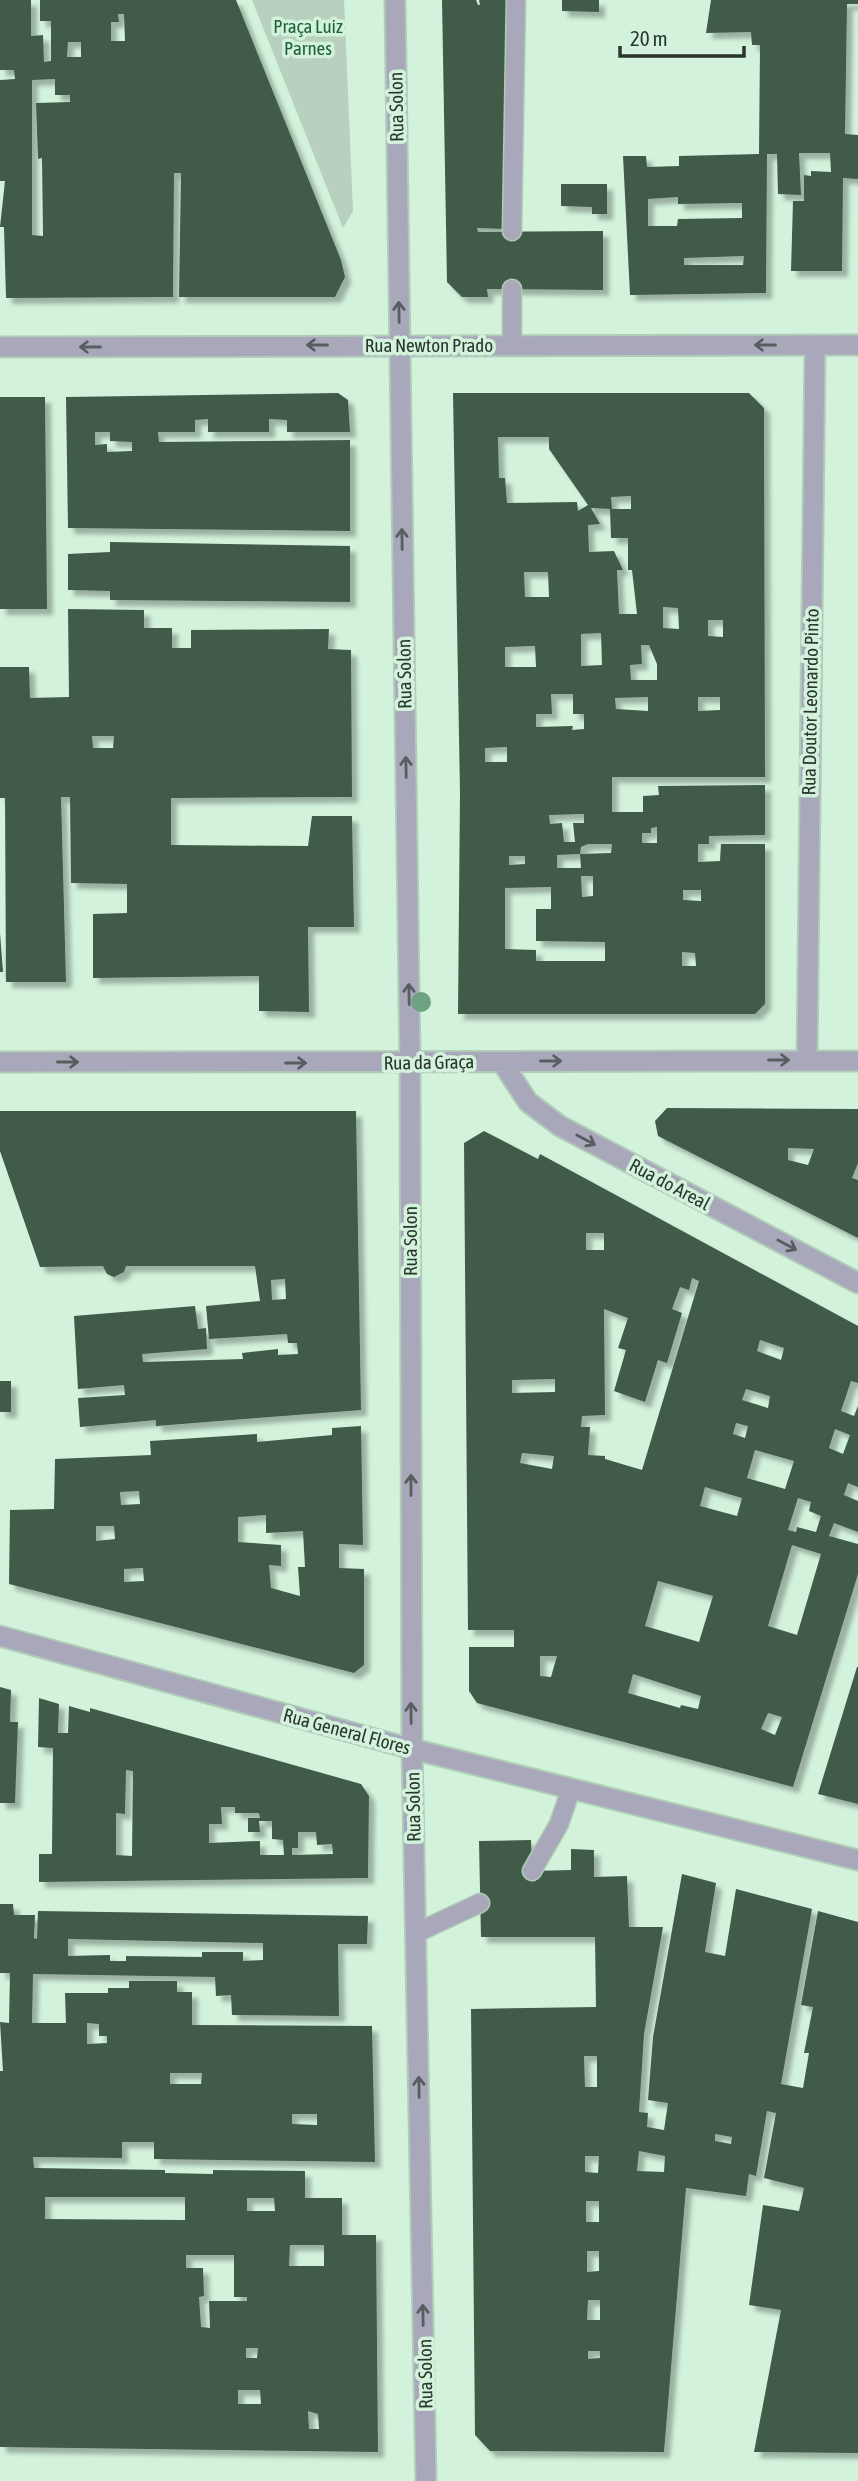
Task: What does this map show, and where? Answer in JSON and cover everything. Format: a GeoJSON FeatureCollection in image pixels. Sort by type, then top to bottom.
{"type":"FeatureCollection","features":[{"type":"Feature","properties":{"kind":"street","name":"Rua Solon"},"geometry":{"type":"LineString","coordinates":[[395,0],[410,1062],[412,1749],[426,2481]]}},
{"type":"Feature","properties":{"kind":"street","name":"Rua Doutor Leonardo Pinto"},"geometry":{"type":"LineString","coordinates":[[807,1060],[815,345]]}},
{"type":"Feature","properties":{"kind":"street","name":"Rua Newton Prado"},"geometry":{"type":"LineString","coordinates":[[0,347],[858,345]]}},
{"type":"Feature","properties":{"kind":"street","name":"Rua da Graça"},"geometry":{"type":"LineString","coordinates":[[0,1062],[858,1061]]}},
{"type":"Feature","properties":{"kind":"street","name":"Rua do Areal"},"geometry":{"type":"LineString","coordinates":[[502,1062],[528,1102],[561,1126],[858,1283]]}},
{"type":"Feature","properties":{"kind":"street","name":"Rua General Flores"},"geometry":{"type":"LineString","coordinates":[[0,1636],[412,1749],[858,1860]]}},
{"type":"Feature","properties":{"kind":"lane"},"geometry":{"type":"LineString","coordinates":[[512,231],[516,0]]}},
{"type":"Feature","properties":{"kind":"lane"},"geometry":{"type":"LineString","coordinates":[[512,289],[512,344]]}},
{"type":"Feature","properties":{"kind":"lane"},"geometry":{"type":"LineString","coordinates":[[532,1871],[559,1824],[571,1789]]}},
{"type":"Feature","properties":{"kind":"lane"},"geometry":{"type":"LineString","coordinates":[[416,1933],[480,1903]]}},
{"type":"Feature","properties":{"kind":"green space","name":"Praça Luiz Parnes"},"geometry":{"type":"Polygon","coordinates":[[[252,0],[344,0],[353,211],[343,228],[252,0]]]}},
{"type":"Feature","properties":{"kind":"building"},"geometry":{"type":"Polygon","coordinates":[[[0,0],[31,0],[31,36],[43,35],[44,62],[51,61],[51,21],[40,21],[40,0],[236,0],[341,260],[345,277],[335,297],[179,297],[181,173],[174,173],[173,297],[6,298],[4,227],[0,227],[5,181],[0,181],[0,80],[15,79],[14,70],[0,70],[0,0]],[[118,14],[119,22],[111,22],[111,41],[125,41],[124,14],[118,14]],[[68,42],[67,57],[81,57],[81,42],[68,42]],[[55,79],[32,80],[32,235],[43,236],[42,158],[38,159],[36,103],[70,102],[70,95],[55,95],[55,79]]]}},
{"type":"Feature","properties":{"kind":"building"},"geometry":{"type":"Polygon","coordinates":[[[442,0],[476,0],[480,5],[479,0],[509,0],[506,229],[477,228],[478,232],[603,231],[603,290],[487,289],[488,297],[462,297],[447,282],[442,0]]]}},
{"type":"Feature","properties":{"kind":"building"},"geometry":{"type":"Polygon","coordinates":[[[562,0],[599,0],[599,12],[562,11],[562,0]]]}},
{"type":"Feature","properties":{"kind":"building"},"geometry":{"type":"Polygon","coordinates":[[[711,0],[858,0],[858,4],[847,4],[845,134],[858,135],[858,179],[843,178],[842,271],[791,271],[793,201],[804,201],[804,175],[811,176],[811,171],[831,172],[830,153],[799,153],[801,195],[778,194],[777,154],[767,154],[766,293],[630,295],[623,156],[646,156],[647,167],[679,166],[679,156],[759,154],[760,45],[752,45],[751,32],[706,33],[711,0]],[[678,197],[648,199],[648,226],[677,226],[678,219],[742,218],[742,203],[678,204],[678,197]],[[744,256],[684,258],[684,265],[743,265],[744,256]]]}},
{"type":"Feature","properties":{"kind":"building"},"geometry":{"type":"Polygon","coordinates":[[[561,184],[607,184],[607,214],[592,214],[592,207],[561,206],[561,184]]]}},
{"type":"Feature","properties":{"kind":"building"},"geometry":{"type":"Polygon","coordinates":[[[338,393],[348,400],[350,432],[287,432],[287,420],[269,419],[269,432],[208,432],[208,419],[195,420],[195,432],[158,432],[159,442],[350,440],[350,531],[68,528],[66,397],[338,393]],[[95,432],[95,445],[107,444],[107,452],[132,451],[132,442],[110,441],[110,432],[95,432]]]}},
{"type":"Feature","properties":{"kind":"building"},"geometry":{"type":"Polygon","coordinates":[[[453,393],[749,393],[764,408],[765,777],[612,777],[612,812],[643,812],[643,796],[659,795],[658,786],[765,785],[765,835],[709,836],[709,844],[698,844],[698,862],[720,861],[721,844],[765,844],[765,1004],[755,1014],[458,1014],[460,793],[453,393]],[[498,437],[499,478],[505,478],[507,503],[577,502],[578,511],[588,505],[549,449],[549,437],[498,437]],[[631,496],[611,497],[612,509],[631,509],[631,496]],[[591,508],[600,524],[588,525],[589,552],[614,551],[623,570],[617,570],[619,614],[637,614],[632,570],[628,570],[628,538],[611,538],[610,509],[591,508]],[[524,572],[525,597],[549,597],[548,572],[524,572]],[[663,607],[663,628],[679,629],[678,608],[663,607]],[[708,620],[708,636],[723,637],[723,620],[708,620]],[[601,633],[581,634],[581,666],[602,665],[601,633]],[[641,645],[642,664],[630,665],[631,680],[657,680],[657,664],[649,645],[641,645]],[[535,646],[505,647],[505,667],[536,667],[535,646]],[[551,694],[552,714],[536,714],[536,727],[573,726],[572,730],[584,729],[584,714],[573,714],[573,694],[551,694]],[[648,697],[615,698],[616,709],[648,711],[648,697]],[[698,697],[698,711],[720,710],[720,697],[698,697]],[[507,747],[485,748],[485,762],[507,762],[507,747]],[[584,814],[549,815],[550,824],[562,823],[564,842],[575,842],[573,823],[584,823],[584,814]],[[657,827],[651,828],[651,833],[642,833],[642,843],[657,843],[657,827]],[[588,844],[581,847],[580,854],[611,853],[612,844],[588,844]],[[580,854],[557,855],[557,868],[581,868],[580,854]],[[509,856],[509,865],[525,864],[525,856],[509,856]],[[581,876],[582,897],[593,896],[593,876],[581,876]],[[551,887],[505,888],[505,949],[536,950],[536,961],[605,961],[605,942],[536,941],[536,909],[551,909],[551,887]],[[683,890],[683,900],[701,901],[701,890],[683,890]],[[682,952],[682,966],[696,966],[695,953],[682,952]]]}},
{"type":"Feature","properties":{"kind":"building"},"geometry":{"type":"Polygon","coordinates":[[[0,397],[45,397],[47,609],[0,609],[0,397]]]}},
{"type":"Feature","properties":{"kind":"building"},"geometry":{"type":"Polygon","coordinates":[[[110,542],[350,546],[350,602],[110,600],[110,591],[68,590],[68,554],[110,552],[110,542]]]}},
{"type":"Feature","properties":{"kind":"building"},"geometry":{"type":"Polygon","coordinates":[[[68,609],[144,610],[144,628],[172,628],[172,648],[191,648],[191,630],[329,629],[328,649],[351,650],[352,797],[171,798],[171,845],[308,846],[312,816],[352,816],[354,927],[308,927],[309,1012],[259,1011],[259,976],[93,978],[93,914],[127,913],[127,884],[71,883],[70,797],[61,797],[66,982],[6,982],[5,798],[0,798],[0,667],[29,667],[30,698],[69,697],[68,609]],[[92,736],[93,748],[113,748],[114,736],[92,736]]]}},
{"type":"Feature","properties":{"kind":"building"},"geometry":{"type":"Polygon","coordinates":[[[0,933],[3,972],[0,972],[0,933]]]}},
{"type":"Feature","properties":{"kind":"building"},"geometry":{"type":"Polygon","coordinates":[[[667,1108],[858,1109],[858,1163],[852,1178],[858,1180],[858,1238],[658,1136],[655,1121],[667,1108]],[[788,1148],[788,1160],[808,1165],[814,1149],[788,1148]]]}},
{"type":"Feature","properties":{"kind":"building"},"geometry":{"type":"Polygon","coordinates":[[[0,1111],[356,1111],[361,1410],[156,1426],[156,1420],[80,1427],[78,1398],[125,1395],[124,1385],[78,1389],[74,1316],[195,1306],[198,1329],[206,1328],[207,1349],[142,1354],[143,1362],[243,1359],[242,1353],[278,1349],[278,1355],[298,1354],[297,1343],[288,1343],[287,1334],[209,1339],[206,1306],[260,1301],[255,1266],[126,1266],[124,1272],[114,1277],[107,1274],[103,1266],[40,1267],[0,1151],[0,1111]],[[285,1279],[271,1280],[272,1300],[286,1299],[285,1279]]]}},
{"type":"Feature","properties":{"kind":"building"},"geometry":{"type":"Polygon","coordinates":[[[484,1131],[538,1159],[540,1154],[858,1326],[858,1383],[851,1381],[841,1411],[854,1416],[858,1406],[858,1487],[848,1483],[844,1495],[858,1501],[858,1532],[834,1523],[829,1536],[858,1544],[858,1574],[793,1787],[477,1703],[469,1691],[469,1647],[514,1647],[514,1630],[468,1630],[464,1143],[484,1131]],[[586,1233],[586,1250],[604,1250],[604,1233],[586,1233]],[[692,1278],[689,1290],[680,1287],[672,1309],[682,1313],[667,1363],[658,1360],[645,1402],[614,1391],[626,1350],[618,1348],[628,1318],[604,1309],[605,1415],[582,1416],[581,1427],[590,1427],[588,1455],[605,1456],[605,1459],[642,1470],[699,1281],[692,1278]],[[760,1340],[757,1351],[781,1360],[784,1348],[760,1340]],[[555,1379],[512,1380],[512,1393],[555,1392],[555,1379]],[[746,1389],[742,1400],[768,1408],[770,1396],[746,1389]],[[736,1423],[733,1434],[745,1438],[748,1426],[736,1423]],[[835,1429],[829,1448],[843,1454],[850,1435],[835,1429]],[[755,1450],[747,1478],[785,1489],[794,1461],[755,1450]],[[522,1453],[520,1463],[552,1469],[554,1456],[522,1453]],[[705,1487],[700,1506],[737,1516],[742,1498],[705,1487]],[[798,1498],[788,1530],[796,1532],[797,1527],[816,1532],[821,1516],[809,1511],[811,1502],[798,1498]],[[792,1545],[768,1626],[797,1635],[821,1554],[792,1545]],[[658,1581],[645,1626],[699,1642],[713,1596],[658,1581]],[[540,1656],[540,1676],[551,1677],[557,1656],[540,1656]],[[633,1674],[628,1693],[680,1708],[681,1705],[698,1709],[701,1696],[633,1674]],[[768,1713],[761,1729],[775,1735],[782,1717],[768,1713]]]}},
{"type":"Feature","properties":{"kind":"building"},"geometry":{"type":"Polygon","coordinates":[[[0,1381],[11,1381],[11,1412],[0,1412],[0,1381]]]}},
{"type":"Feature","properties":{"kind":"building"},"geometry":{"type":"Polygon","coordinates":[[[361,1426],[363,1545],[339,1544],[339,1568],[364,1569],[364,1665],[354,1673],[9,1584],[10,1510],[54,1509],[55,1459],[151,1455],[150,1441],[257,1434],[257,1442],[332,1435],[332,1428],[361,1426]],[[139,1491],[120,1492],[121,1505],[140,1504],[139,1491]],[[266,1515],[238,1517],[238,1542],[281,1545],[281,1566],[269,1565],[271,1588],[300,1596],[298,1567],[305,1567],[303,1531],[266,1533],[266,1515]],[[96,1526],[96,1541],[115,1539],[114,1526],[96,1526]],[[143,1568],[124,1569],[124,1582],[144,1581],[143,1568]]]}},
{"type":"Feature","properties":{"kind":"building"},"geometry":{"type":"Polygon","coordinates":[[[858,1667],[858,1804],[818,1794],[858,1667]]]}},
{"type":"Feature","properties":{"kind":"building"},"geometry":{"type":"Polygon","coordinates":[[[0,1687],[11,1690],[10,1722],[18,1722],[15,1803],[0,1803],[0,1687]]]}},
{"type":"Feature","properties":{"kind":"building"},"geometry":{"type":"Polygon","coordinates":[[[39,1698],[59,1704],[58,1733],[68,1733],[69,1706],[90,1712],[90,1708],[361,1784],[369,1796],[368,1878],[39,1882],[39,1854],[52,1854],[53,1748],[38,1747],[39,1698]],[[126,1770],[125,1814],[116,1813],[116,1855],[132,1856],[133,1771],[126,1770]],[[221,1807],[222,1824],[209,1824],[209,1843],[260,1841],[260,1855],[284,1855],[283,1840],[272,1839],[272,1821],[259,1821],[260,1832],[248,1832],[248,1818],[260,1818],[259,1813],[235,1813],[235,1807],[221,1807]],[[298,1832],[298,1848],[292,1848],[292,1855],[333,1854],[332,1844],[317,1845],[316,1832],[298,1832]]]}},
{"type":"Feature","properties":{"kind":"building"},"geometry":{"type":"Polygon","coordinates":[[[531,1840],[532,1871],[571,1870],[571,1849],[594,1850],[594,1877],[627,1876],[629,1927],[663,1927],[644,2034],[639,2112],[648,2113],[647,2127],[664,2130],[668,2103],[648,2100],[653,2037],[682,1874],[716,1883],[705,1952],[725,1956],[736,1889],[812,1909],[781,2084],[803,2088],[809,2053],[804,2053],[813,2007],[801,2005],[818,1911],[858,1922],[858,2453],[754,2452],[781,2310],[749,2305],[763,2205],[799,2211],[804,2188],[764,2178],[776,2113],[767,2111],[756,2176],[749,2174],[746,2196],[686,2188],[664,2452],[490,2451],[475,2435],[471,2009],[596,2007],[595,1937],[481,1937],[479,1841],[531,1840]],[[584,2056],[585,2087],[597,2087],[597,2056],[584,2056]],[[715,2134],[715,2141],[731,2144],[732,2137],[715,2134]],[[639,2151],[637,2171],[664,2172],[665,2156],[639,2151]],[[585,2156],[585,2172],[598,2173],[599,2156],[585,2156]],[[586,2201],[586,2222],[599,2222],[599,2201],[586,2201]],[[587,2251],[587,2272],[599,2271],[599,2251],[587,2251]],[[588,2300],[587,2320],[600,2320],[600,2300],[588,2300]],[[588,2351],[588,2359],[600,2358],[600,2351],[588,2351]]]}},
{"type":"Feature","properties":{"kind":"building"},"geometry":{"type":"Polygon","coordinates":[[[0,1904],[13,1904],[14,1915],[35,1915],[34,1938],[37,1939],[38,1911],[368,1916],[367,1944],[338,1944],[339,2016],[232,2015],[231,1995],[216,1996],[215,1977],[33,1974],[32,2023],[66,2023],[65,1993],[108,1993],[108,1988],[129,1988],[129,1981],[177,1981],[177,1992],[192,1992],[192,2025],[372,2026],[375,2162],[154,2159],[154,2142],[122,2142],[122,2158],[33,2157],[34,2168],[165,2170],[165,2173],[213,2174],[213,2170],[305,2171],[305,2198],[342,2198],[342,2235],[376,2235],[378,2452],[0,2447],[0,2071],[3,2071],[0,2022],[9,2023],[10,1973],[0,1973],[0,1904]],[[68,1939],[68,1956],[110,1955],[110,1961],[126,1961],[126,1956],[202,1957],[202,1952],[243,1952],[243,1961],[263,1960],[263,1943],[68,1939]],[[87,2023],[87,2044],[107,2043],[107,2036],[99,2036],[99,2024],[87,2023]],[[170,2073],[170,2084],[201,2084],[202,2073],[170,2073]],[[292,2114],[292,2124],[317,2125],[317,2114],[292,2114]],[[45,2197],[45,2219],[185,2220],[185,2197],[45,2197]],[[247,2198],[247,2211],[275,2211],[274,2198],[247,2198]],[[290,2245],[289,2266],[324,2266],[324,2245],[290,2245]],[[186,2255],[186,2268],[203,2268],[204,2296],[199,2297],[201,2327],[210,2328],[209,2301],[247,2301],[247,2297],[234,2297],[234,2255],[186,2255]],[[246,2348],[246,2358],[257,2358],[258,2348],[246,2348]],[[238,2390],[238,2404],[261,2404],[260,2390],[238,2390]],[[308,2411],[309,2429],[319,2429],[318,2414],[308,2411]]]}}]}
